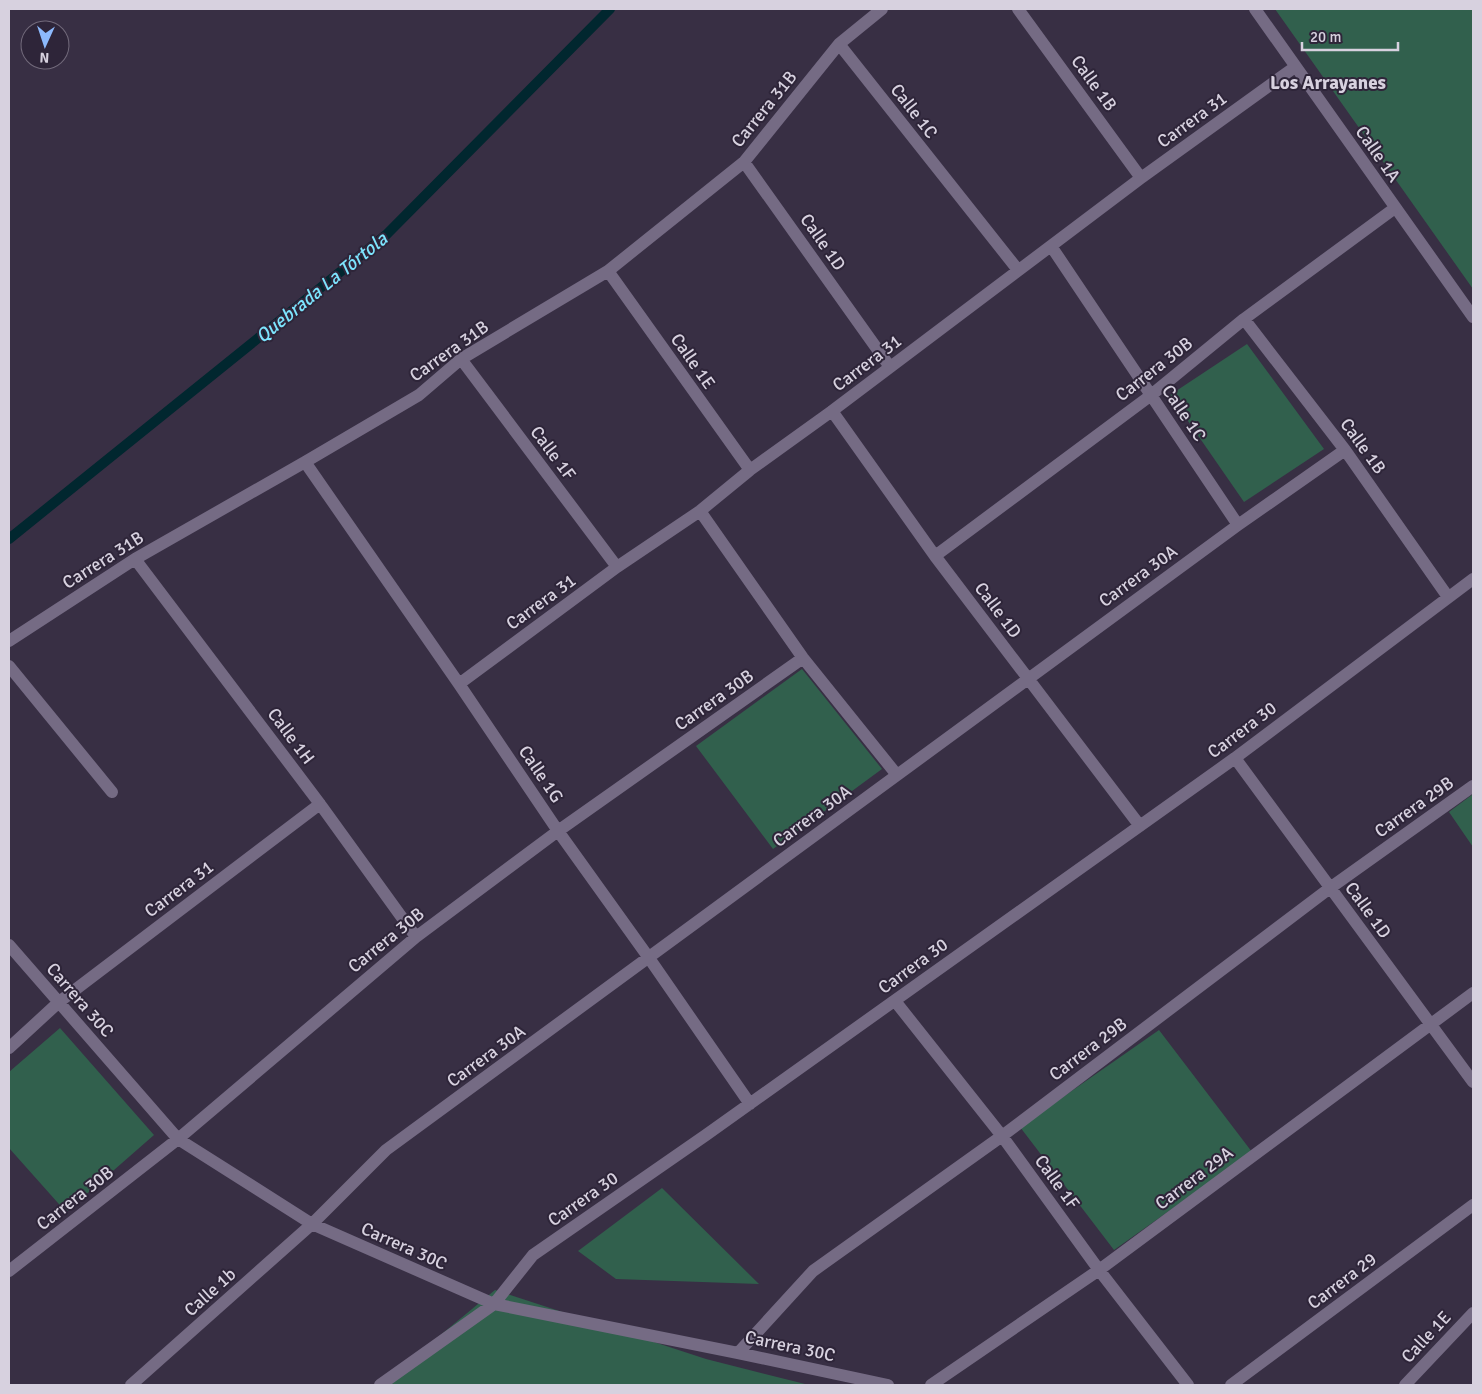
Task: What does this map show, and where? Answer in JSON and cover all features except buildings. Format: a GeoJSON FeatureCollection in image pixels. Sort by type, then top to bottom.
{"type":"FeatureCollection","features":[{"type":"Feature","properties":{"kind":"street","name":"Carrera 31B"},"geometry":{"type":"LineString","coordinates":[[9,640],[135,559],[419,395],[461,360],[608,271],[744,162],[839,44],[882,9]]}},
{"type":"Feature","properties":{"kind":"street","name":"Calle 1B"},"geometry":{"type":"LineString","coordinates":[[1018,9],[1141,178]]}},
{"type":"Feature","properties":{"kind":"street","name":"Calle 1A"},"geometry":{"type":"LineString","coordinates":[[1255,9],[1394,208],[1473,317]]}},
{"type":"Feature","properties":{"kind":"street","name":"Calle 1C"},"geometry":{"type":"LineString","coordinates":[[839,44],[1018,270]]}},
{"type":"Feature","properties":{"kind":"street","name":"Carrera 31"},"geometry":{"type":"LineString","coordinates":[[459,684],[618,568],[700,511],[750,470],[832,411],[1141,178],[1295,67]]}},
{"type":"Feature","properties":{"kind":"street","name":"Calle 1D"},"geometry":{"type":"LineString","coordinates":[[744,162],[890,367]]}},
{"type":"Feature","properties":{"kind":"street","name":"Carrera 30B"},"geometry":{"type":"LineString","coordinates":[[935,556],[1150,396],[1244,319],[1394,208]]}},
{"type":"Feature","properties":{"kind":"street","name":"Calle 1C"},"geometry":{"type":"LineString","coordinates":[[1051,246],[1238,525]]}},
{"type":"Feature","properties":{"kind":"street","name":"Calle 1E"},"geometry":{"type":"LineString","coordinates":[[608,271],[750,470]]}},
{"type":"Feature","properties":{"kind":"street","name":"Calle 1B"},"geometry":{"type":"LineString","coordinates":[[1244,319],[1345,450],[1448,597]]}},
{"type":"Feature","properties":{"kind":"street","name":"Calle 1F"},"geometry":{"type":"LineString","coordinates":[[461,360],[618,568]]}},
{"type":"Feature","properties":{"kind":"street","name":"Calle 1D"},"geometry":{"type":"LineString","coordinates":[[832,411],[935,556],[1140,826]]}},
{"type":"Feature","properties":{"kind":"street","name":"Carrera 30A"},"geometry":{"type":"LineString","coordinates":[[312,1224],[386,1150],[1028,678],[1238,525],[1345,450]]}},
{"type":"Feature","properties":{"kind":"street","name":"Calle 1G"},"geometry":{"type":"LineString","coordinates":[[305,462],[558,831],[750,1104]]}},
{"type":"Feature","properties":{"kind":"street"},"geometry":{"type":"LineString","coordinates":[[700,511],[803,658],[897,776]]}},
{"type":"Feature","properties":{"kind":"street","name":"Calle 1H"},"geometry":{"type":"LineString","coordinates":[[135,559],[320,804],[416,937]]}},
{"type":"Feature","properties":{"kind":"street","name":"Carrera 30"},"geometry":{"type":"LineString","coordinates":[[380,1385],[494,1304],[533,1254],[750,1104],[1235,758],[1473,579]]}},
{"type":"Feature","properties":{"kind":"street","name":"Carrera 30B"},"geometry":{"type":"LineString","coordinates":[[9,1271],[178,1139],[416,937],[558,831],[803,658]]}},
{"type":"Feature","properties":{"kind":"street"},"geometry":{"type":"LineString","coordinates":[[9,666],[112,792]]}},
{"type":"Feature","properties":{"kind":"street","name":"Calle 1D"},"geometry":{"type":"LineString","coordinates":[[1235,758],[1473,1082]]}},
{"type":"Feature","properties":{"kind":"street","name":"Carrera 29B"},"geometry":{"type":"LineString","coordinates":[[738,1353],[813,1271],[1002,1136],[1330,888],[1473,786]]}},
{"type":"Feature","properties":{"kind":"street","name":"Carrera 31"},"geometry":{"type":"LineString","coordinates":[[59,1002],[320,804]]}},
{"type":"Feature","properties":{"kind":"street","name":"Carrera 30C"},"geometry":{"type":"LineString","coordinates":[[9,945],[178,1139],[312,1224],[494,1304],[888,1385]]}},
{"type":"Feature","properties":{"kind":"street","name":"Carrera 29A"},"geometry":{"type":"LineString","coordinates":[[931,1385],[1099,1270],[1473,993]]}},
{"type":"Feature","properties":{"kind":"street","name":"Calle 1F"},"geometry":{"type":"LineString","coordinates":[[895,1001],[1002,1136],[1099,1270],[1188,1385]]}},
{"type":"Feature","properties":{"kind":"street"},"geometry":{"type":"LineString","coordinates":[[9,1048],[59,1002]]}},
{"type":"Feature","properties":{"kind":"street","name":"Carrera 29"},"geometry":{"type":"LineString","coordinates":[[1231,1385],[1473,1205]]}},
{"type":"Feature","properties":{"kind":"street","name":"Calle 1b"},"geometry":{"type":"LineString","coordinates":[[131,1385],[312,1224]]}},
{"type":"Feature","properties":{"kind":"street","name":"Calle 1E"},"geometry":{"type":"LineString","coordinates":[[1405,1385],[1473,1313]]}},
{"type":"Feature","properties":{"kind":"green space"},"geometry":{"type":"Polygon","coordinates":[[[1275,9],[1473,9],[1473,289],[1275,9]]]}},
{"type":"Feature","properties":{"kind":"green space"},"geometry":{"type":"Polygon","coordinates":[[[1247,344],[1324,449],[1244,502],[1170,395],[1247,344]]]}},
{"type":"Feature","properties":{"kind":"green space"},"geometry":{"type":"Polygon","coordinates":[[[802,669],[882,769],[773,849],[696,746],[802,669]]]}},
{"type":"Feature","properties":{"kind":"green space"},"geometry":{"type":"Polygon","coordinates":[[[1473,794],[1473,847],[1449,812],[1473,794]]]}},
{"type":"Feature","properties":{"kind":"green space"},"geometry":{"type":"Polygon","coordinates":[[[60,1028],[154,1135],[66,1212],[9,1148],[9,1072],[60,1028]]]}},
{"type":"Feature","properties":{"kind":"green space"},"geometry":{"type":"Polygon","coordinates":[[[1159,1030],[1252,1152],[1114,1250],[1020,1127],[1159,1030]]]}},
{"type":"Feature","properties":{"kind":"green space"},"geometry":{"type":"Polygon","coordinates":[[[662,1188],[759,1284],[616,1279],[578,1251],[662,1188]]]}},
{"type":"Feature","properties":{"kind":"green space"},"geometry":{"type":"Polygon","coordinates":[[[495,1290],[706,1359],[809,1385],[380,1385],[495,1290]]]}},
{"type":"Feature","properties":{"kind":"waterway","name":"Quebrada La Tórtola"},"geometry":{"type":"LineString","coordinates":[[9,539],[386,235],[610,9]]}},
{"type":"Feature","properties":{"kind":"district","name":"Los Arrayanes"},"geometry":{"type":"Point","coordinates":[1328,82]}}]}
